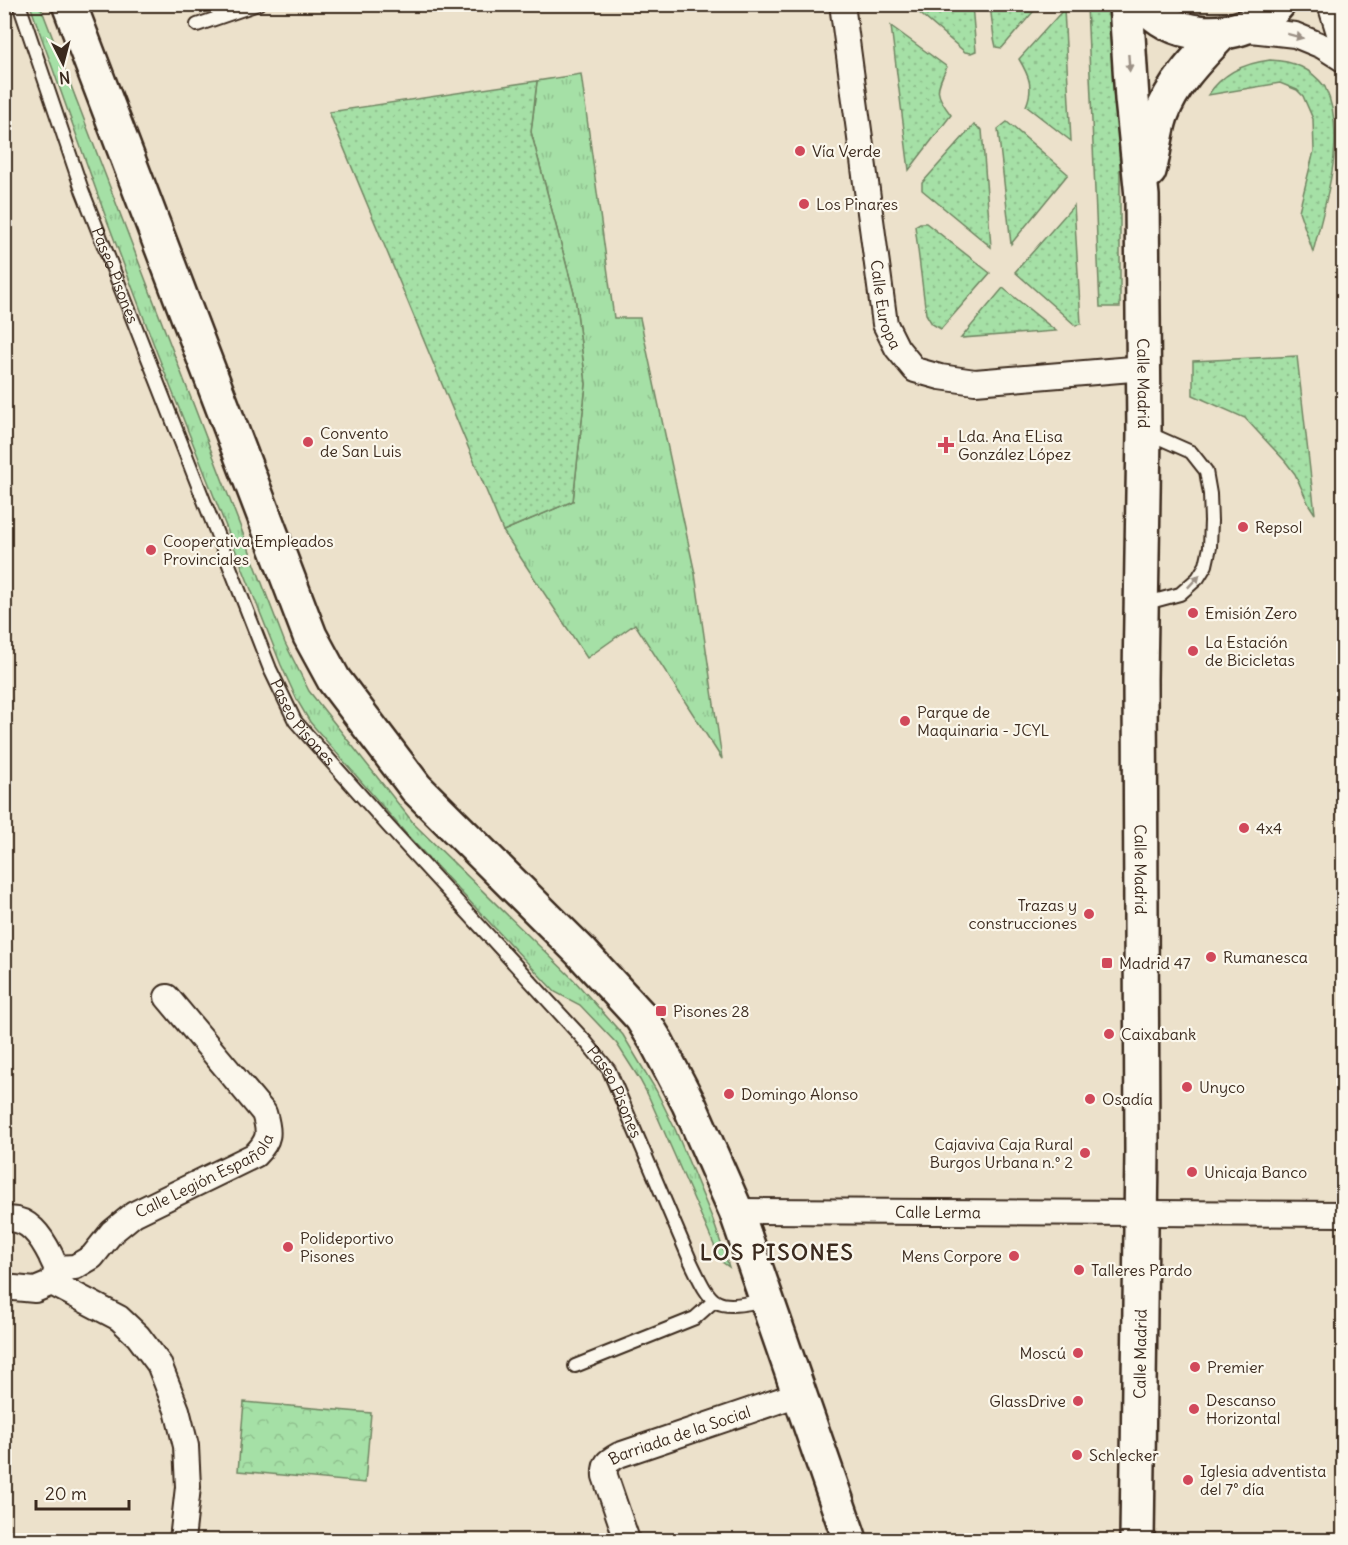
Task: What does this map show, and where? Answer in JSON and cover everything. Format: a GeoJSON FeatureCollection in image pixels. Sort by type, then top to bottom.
{"type":"FeatureCollection","features":[{"type":"Feature","properties":{"kind":"main road"},"geometry":{"type":"LineString","coordinates":[[69,4],[310,636],[321,658],[350,702],[416,788],[580,951],[641,1017],[656,1041],[689,1104],[736,1211],[850,1540]]}},
{"type":"Feature","properties":{"kind":"main road","name":"Calle Madrid"},"geometry":{"type":"LineString","coordinates":[[1126,4],[1132,99],[1142,196],[1144,368],[1140,679],[1141,1213],[1137,1540]]}},
{"type":"Feature","properties":{"kind":"main road"},"geometry":{"type":"LineString","coordinates":[[1144,4],[1162,20],[1181,29],[1201,33],[1231,31]]}},
{"type":"Feature","properties":{"kind":"main road","name":"Calle Madrid"},"geometry":{"type":"LineString","coordinates":[[1142,196],[1161,117],[1172,93],[1198,58],[1231,31],[1263,18],[1278,4]]}},
{"type":"Feature","properties":{"kind":"street","name":"Calle Europa"},"geometry":{"type":"LineString","coordinates":[[842,4],[885,324],[897,348],[915,370],[939,377],[975,382],[1144,368]]}},
{"type":"Feature","properties":{"kind":"street"},"geometry":{"type":"LineString","coordinates":[[1330,4],[1344,49]]}},
{"type":"Feature","properties":{"kind":"street"},"geometry":{"type":"LineString","coordinates":[[1231,31],[1295,35],[1322,46],[1344,60]]}},
{"type":"Feature","properties":{"kind":"street","name":"Calle Legión Española"},"geometry":{"type":"LineString","coordinates":[[4,1287],[35,1290],[54,1276],[92,1257],[112,1232],[134,1214],[255,1155],[266,1144],[269,1130],[264,1113],[166,997]]}},
{"type":"Feature","properties":{"kind":"street","name":"Calle Lerma"},"geometry":{"type":"LineString","coordinates":[[736,1211],[1344,1214]]}},
{"type":"Feature","properties":{"kind":"street"},"geometry":{"type":"LineString","coordinates":[[4,1220],[23,1222],[34,1229],[43,1239],[54,1276],[119,1318],[138,1336],[159,1364],[177,1410],[186,1446],[188,1487],[182,1540]]}},
{"type":"Feature","properties":{"kind":"street","name":"Barriada de la Social"},"geometry":{"type":"LineString","coordinates":[[627,1540],[605,1476],[604,1466],[607,1462],[619,1455],[799,1394]]}},
{"type":"Feature","properties":{"kind":"lane","name":"Paseo Pisones"},"geometry":{"type":"LineString","coordinates":[[19,4],[94,222],[270,669],[295,721],[609,1070],[690,1260],[700,1281],[714,1301]]}},
{"type":"Feature","properties":{"kind":"lane"},"geometry":{"type":"LineString","coordinates":[[197,25],[258,4]]}},
{"type":"Feature","properties":{"kind":"lane"},"geometry":{"type":"LineString","coordinates":[[1142,604],[1180,594],[1198,578],[1206,565],[1210,546],[1211,521],[1206,471],[1191,452],[1144,432]]}},
{"type":"Feature","properties":{"kind":"lane"},"geometry":{"type":"LineString","coordinates":[[575,1366],[695,1317],[714,1301],[723,1306],[732,1306],[767,1300]]}},
{"type":"Feature","properties":{"kind":"green space"},"geometry":{"type":"Polygon","coordinates":[[[990,4],[1039,5],[1002,48],[996,47],[990,4]]]}},
{"type":"Feature","properties":{"kind":"green space"},"geometry":{"type":"Polygon","coordinates":[[[30,5],[40,5],[285,643],[309,691],[415,825],[573,979],[623,1035],[656,1090],[675,1129],[713,1220],[729,1267],[722,1262],[718,1254],[648,1095],[617,1044],[580,1005],[555,992],[408,836],[310,722],[297,700],[157,353],[30,5]]]}},
{"type":"Feature","properties":{"kind":"green space"},"geometry":{"type":"Polygon","coordinates":[[[910,5],[972,5],[976,51],[965,52],[910,5]]]}},
{"type":"Feature","properties":{"kind":"green space"},"geometry":{"type":"Polygon","coordinates":[[[1087,5],[1107,5],[1115,63],[1120,167],[1120,307],[1100,307],[1087,5]]]}},
{"type":"Feature","properties":{"kind":"green space"},"geometry":{"type":"Polygon","coordinates":[[[1064,9],[1071,141],[1026,106],[1030,87],[1019,59],[1064,9]]]}},
{"type":"Feature","properties":{"kind":"green space"},"geometry":{"type":"Polygon","coordinates":[[[891,26],[947,67],[940,81],[939,92],[942,102],[951,115],[909,170],[891,26]]]}},
{"type":"Feature","properties":{"kind":"green space"},"geometry":{"type":"Polygon","coordinates":[[[1270,60],[1287,62],[1307,70],[1325,87],[1332,106],[1335,147],[1329,190],[1313,252],[1299,211],[1314,151],[1313,119],[1303,96],[1297,90],[1280,83],[1208,95],[1227,75],[1243,67],[1270,60]]]}},
{"type":"Feature","properties":{"kind":"green space"},"geometry":{"type":"Polygon","coordinates":[[[581,74],[614,318],[640,318],[695,574],[722,759],[635,624],[587,658],[503,531],[573,501],[586,384],[575,297],[531,132],[537,81],[581,74]]]}},
{"type":"Feature","properties":{"kind":"green space"},"geometry":{"type":"Polygon","coordinates":[[[537,81],[531,132],[575,297],[586,384],[573,501],[503,531],[329,112],[537,81]]]}},
{"type":"Feature","properties":{"kind":"green space"},"geometry":{"type":"Polygon","coordinates":[[[1007,122],[1068,174],[1011,244],[998,129],[1007,122]]]}},
{"type":"Feature","properties":{"kind":"green space"},"geometry":{"type":"Polygon","coordinates":[[[974,125],[982,130],[991,247],[922,190],[922,183],[974,125]]]}},
{"type":"Feature","properties":{"kind":"green space"},"geometry":{"type":"Polygon","coordinates":[[[1074,205],[1081,324],[1075,325],[1015,272],[1074,205]]]}},
{"type":"Feature","properties":{"kind":"green space"},"geometry":{"type":"Polygon","coordinates":[[[926,223],[990,273],[941,329],[932,324],[926,314],[915,226],[926,223]]]}},
{"type":"Feature","properties":{"kind":"green space"},"geometry":{"type":"Polygon","coordinates":[[[1003,288],[1056,331],[961,338],[1003,288]]]}},
{"type":"Feature","properties":{"kind":"green space"},"geometry":{"type":"Polygon","coordinates":[[[1297,356],[1315,514],[1295,474],[1245,418],[1193,395],[1193,361],[1297,356]]]}},
{"type":"Feature","properties":{"kind":"green space"},"geometry":{"type":"Polygon","coordinates":[[[244,1402],[371,1413],[365,1483],[238,1471],[244,1402]]]}},
{"type":"Feature","properties":{"kind":"place","name":"Vía Verde"},"geometry":{"type":"Point","coordinates":[800,151]}},
{"type":"Feature","properties":{"kind":"place","name":"Los Pinares"},"geometry":{"type":"Point","coordinates":[804,204]}},
{"type":"Feature","properties":{"kind":"place","name":"Convento de San Luis"},"geometry":{"type":"Point","coordinates":[308,442]}},
{"type":"Feature","properties":{"kind":"place","name":"Lda. Ana ELisa González López"},"geometry":{"type":"Point","coordinates":[946,445]}},
{"type":"Feature","properties":{"kind":"place","name":"Repsol"},"geometry":{"type":"Point","coordinates":[1243,527]}},
{"type":"Feature","properties":{"kind":"place","name":"Cooperativa Empleados Provinciales"},"geometry":{"type":"Point","coordinates":[151,550]}},
{"type":"Feature","properties":{"kind":"place","name":"Emisión Zero"},"geometry":{"type":"Point","coordinates":[1193,613]}},
{"type":"Feature","properties":{"kind":"place","name":"La Estación de Bicicletas"},"geometry":{"type":"Point","coordinates":[1193,651]}},
{"type":"Feature","properties":{"kind":"place","name":"Parque de Maquinaria - JCYL"},"geometry":{"type":"Point","coordinates":[905,721]}},
{"type":"Feature","properties":{"kind":"place","name":"4x4"},"geometry":{"type":"Point","coordinates":[1244,828]}},
{"type":"Feature","properties":{"kind":"place","name":"Trazas y construcciones"},"geometry":{"type":"Point","coordinates":[1089,914]}},
{"type":"Feature","properties":{"kind":"place","name":"Rumanesca"},"geometry":{"type":"Point","coordinates":[1211,957]}},
{"type":"Feature","properties":{"kind":"place","name":"Madrid 47"},"geometry":{"type":"Point","coordinates":[1107,963]}},
{"type":"Feature","properties":{"kind":"place","name":"Pisones 28"},"geometry":{"type":"Point","coordinates":[661,1011]}},
{"type":"Feature","properties":{"kind":"place","name":"Caixabank"},"geometry":{"type":"Point","coordinates":[1109,1034]}},
{"type":"Feature","properties":{"kind":"place","name":"Unyco"},"geometry":{"type":"Point","coordinates":[1187,1087]}},
{"type":"Feature","properties":{"kind":"place","name":"Domingo Alonso"},"geometry":{"type":"Point","coordinates":[729,1094]}},
{"type":"Feature","properties":{"kind":"place","name":"Osadía"},"geometry":{"type":"Point","coordinates":[1090,1099]}},
{"type":"Feature","properties":{"kind":"place","name":"Cajaviva Caja Rural Burgos Urbana n.º 2"},"geometry":{"type":"Point","coordinates":[1085,1153]}},
{"type":"Feature","properties":{"kind":"place","name":"Unicaja Banco"},"geometry":{"type":"Point","coordinates":[1192,1172]}},
{"type":"Feature","properties":{"kind":"place","name":"Polideportivo Pisones"},"geometry":{"type":"Point","coordinates":[288,1247]}},
{"type":"Feature","properties":{"kind":"place","name":"Mens Corpore"},"geometry":{"type":"Point","coordinates":[1014,1256]}},
{"type":"Feature","properties":{"kind":"place","name":"Talleres Pardo"},"geometry":{"type":"Point","coordinates":[1079,1270]}},
{"type":"Feature","properties":{"kind":"place","name":"Moscú"},"geometry":{"type":"Point","coordinates":[1078,1353]}},
{"type":"Feature","properties":{"kind":"place","name":"Premier"},"geometry":{"type":"Point","coordinates":[1195,1367]}},
{"type":"Feature","properties":{"kind":"place","name":"GlassDrive"},"geometry":{"type":"Point","coordinates":[1078,1401]}},
{"type":"Feature","properties":{"kind":"place","name":"Descanso Horizontal"},"geometry":{"type":"Point","coordinates":[1194,1409]}},
{"type":"Feature","properties":{"kind":"place","name":"Schlecker"},"geometry":{"type":"Point","coordinates":[1077,1455]}},
{"type":"Feature","properties":{"kind":"place","name":"Iglesia adventista del 7° día"},"geometry":{"type":"Point","coordinates":[1188,1480]}},
{"type":"Feature","properties":{"kind":"district","name":"LOS PISONES"},"geometry":{"type":"Point","coordinates":[777,1252]}}]}
